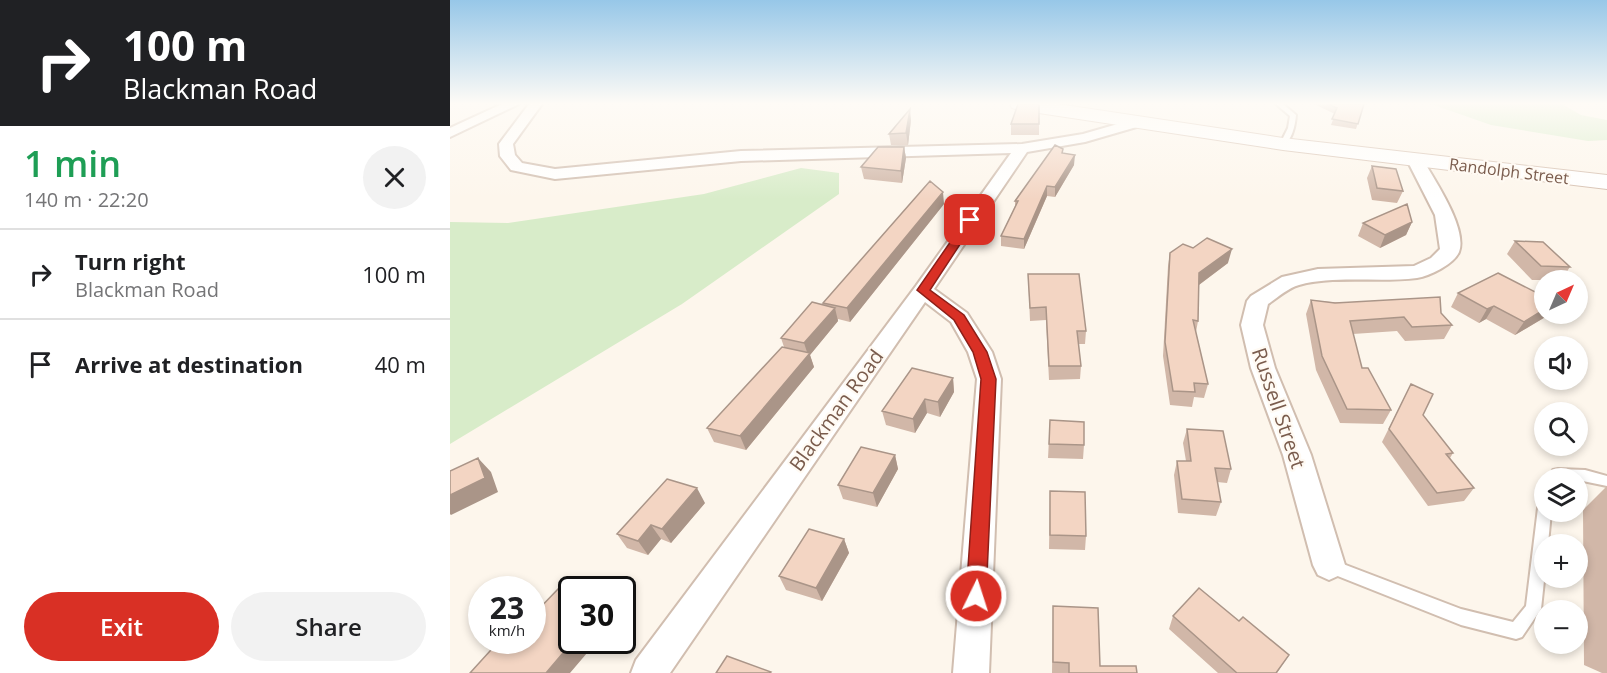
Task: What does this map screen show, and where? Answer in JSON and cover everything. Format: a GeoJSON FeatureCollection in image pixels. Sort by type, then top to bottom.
{"type":"FeatureCollection","features":[{"type":"Feature","properties":{"kind":"main road","name":"Randolph Street"},"geometry":{"type":"LineString","coordinates":[[1222,135],[1607,182]]}},
{"type":"Feature","properties":{"kind":"street"},"geometry":{"type":"LineString","coordinates":[[511,135],[506,144],[508,156],[517,167],[555,174],[741,156],[1022,147],[1094,135]]}},
{"type":"Feature","properties":{"kind":"street","name":"Blackman Road"},"geometry":{"type":"LineString","coordinates":[[649,673],[923,290],[1022,147]]}},
{"type":"Feature","properties":{"kind":"street","name":"Russell Street"},"geometry":{"type":"LineString","coordinates":[[1329,566],[1297,455],[1263,368],[1252,325],[1258,301],[1289,281],[1318,275],[1418,272],[1438,262],[1450,251],[1451,234],[1447,217],[1415,160]]}},
{"type":"Feature","properties":{"kind":"street"},"geometry":{"type":"LineString","coordinates":[[923,290],[959,318],[980,352],[988,379],[971,673]]}},
{"type":"Feature","properties":{"kind":"lane"},"geometry":{"type":"LineString","coordinates":[[1283,144],[1287,135]]}},
{"type":"Feature","properties":{"kind":"lane"},"geometry":{"type":"LineString","coordinates":[[1588,477],[1607,481]]}},
{"type":"Feature","properties":{"kind":"lane"},"geometry":{"type":"LineString","coordinates":[[1329,566],[1461,617],[1516,631],[1533,609],[1543,522]]}},
{"type":"Feature","properties":{"kind":"green space"},"geometry":{"type":"Polygon","coordinates":[[[1554,135],[1607,135],[1607,140],[1588,141],[1554,135]]]}},
{"type":"Feature","properties":{"kind":"green space"},"geometry":{"type":"Polygon","coordinates":[[[801,168],[839,173],[839,194],[682,304],[450,444],[450,222],[508,223],[704,194],[801,168]]]}},
{"type":"Feature","properties":{"kind":"building"},"geometry":{"type":"Polygon","coordinates":[[[1055,145],[1063,149],[1062,153],[1075,155],[1055,187],[1047,186],[1024,239],[1001,236],[1018,201],[1015,201],[1055,145]]]}},
{"type":"Feature","properties":{"kind":"building"},"geometry":{"type":"Polygon","coordinates":[[[878,147],[904,147],[901,171],[861,167],[878,147]]]}},
{"type":"Feature","properties":{"kind":"building"},"geometry":{"type":"Polygon","coordinates":[[[1372,166],[1396,169],[1403,191],[1377,188],[1372,166]]]}},
{"type":"Feature","properties":{"kind":"building"},"geometry":{"type":"Polygon","coordinates":[[[930,181],[943,192],[847,308],[823,303],[930,181]]]}},
{"type":"Feature","properties":{"kind":"building"},"geometry":{"type":"Polygon","coordinates":[[[1407,204],[1412,222],[1385,235],[1363,223],[1407,204]]]}},
{"type":"Feature","properties":{"kind":"building"},"geometry":{"type":"Polygon","coordinates":[[[1207,238],[1232,249],[1199,273],[1198,321],[1193,320],[1208,384],[1194,383],[1195,392],[1173,391],[1165,342],[1170,253],[1183,244],[1193,248],[1207,238]]]}},
{"type":"Feature","properties":{"kind":"building"},"geometry":{"type":"Polygon","coordinates":[[[1515,241],[1543,242],[1570,267],[1541,266],[1515,241]]]}},
{"type":"Feature","properties":{"kind":"building"},"geometry":{"type":"Polygon","coordinates":[[[1498,273],[1534,291],[1534,316],[1524,322],[1494,306],[1487,309],[1458,293],[1498,273]]]}},
{"type":"Feature","properties":{"kind":"building"},"geometry":{"type":"Polygon","coordinates":[[[1028,274],[1079,274],[1086,331],[1077,331],[1081,366],[1049,366],[1046,307],[1030,308],[1028,274]]]}},
{"type":"Feature","properties":{"kind":"building"},"geometry":{"type":"Polygon","coordinates":[[[1440,297],[1441,313],[1452,325],[1412,327],[1404,317],[1350,321],[1362,368],[1368,368],[1391,410],[1347,409],[1322,356],[1311,300],[1335,303],[1440,297]]]}},
{"type":"Feature","properties":{"kind":"building"},"geometry":{"type":"Polygon","coordinates":[[[812,302],[835,308],[804,343],[781,338],[812,302]]]}},
{"type":"Feature","properties":{"kind":"building"},"geometry":{"type":"Polygon","coordinates":[[[782,347],[810,353],[740,436],[707,428],[782,347]]]}},
{"type":"Feature","properties":{"kind":"building"},"geometry":{"type":"Polygon","coordinates":[[[912,368],[953,378],[938,402],[925,399],[913,419],[882,411],[912,368]]]}},
{"type":"Feature","properties":{"kind":"building"},"geometry":{"type":"Polygon","coordinates":[[[1411,384],[1433,394],[1423,415],[1453,453],[1446,454],[1474,488],[1437,493],[1389,429],[1411,384]]]}},
{"type":"Feature","properties":{"kind":"building"},"geometry":{"type":"Polygon","coordinates":[[[1050,420],[1084,422],[1084,445],[1049,444],[1050,420]]]}},
{"type":"Feature","properties":{"kind":"building"},"geometry":{"type":"Polygon","coordinates":[[[1187,429],[1223,431],[1231,469],[1215,468],[1221,502],[1182,499],[1177,461],[1191,461],[1187,429]]]}},
{"type":"Feature","properties":{"kind":"building"},"geometry":{"type":"Polygon","coordinates":[[[861,447],[895,455],[873,493],[838,485],[861,447]]]}},
{"type":"Feature","properties":{"kind":"building"},"geometry":{"type":"Polygon","coordinates":[[[478,458],[485,478],[450,495],[450,471],[478,458]]]}},
{"type":"Feature","properties":{"kind":"building"},"geometry":{"type":"Polygon","coordinates":[[[667,479],[697,488],[662,529],[651,525],[638,541],[617,534],[667,479]]]}},
{"type":"Feature","properties":{"kind":"building"},"geometry":{"type":"Polygon","coordinates":[[[1050,491],[1085,492],[1086,536],[1050,535],[1050,491]]]}},
{"type":"Feature","properties":{"kind":"building"},"geometry":{"type":"Polygon","coordinates":[[[809,529],[844,539],[816,588],[779,576],[809,529]]]}},
{"type":"Feature","properties":{"kind":"building"},"geometry":{"type":"Polygon","coordinates":[[[1199,588],[1239,621],[1243,617],[1289,655],[1276,673],[1237,673],[1173,616],[1199,588]]]}},
{"type":"Feature","properties":{"kind":"building"},"geometry":{"type":"Polygon","coordinates":[[[558,589],[558,654],[562,654],[546,673],[470,673],[487,654],[546,654],[546,602],[558,589]]]}},
{"type":"Feature","properties":{"kind":"building"},"geometry":{"type":"Polygon","coordinates":[[[1053,606],[1098,608],[1100,666],[1136,666],[1137,673],[1069,673],[1069,663],[1053,662],[1053,606]]]}},
{"type":"Feature","properties":{"kind":"building"},"geometry":{"type":"Polygon","coordinates":[[[727,656],[771,672],[716,673],[727,656]]]}},
{"type":"Feature","properties":{"kind":"route"},"geometry":{"type":"LineString","coordinates":[[970,220],[923,290],[959,318],[980,352],[988,379],[987,432],[976,596]]}}]}
